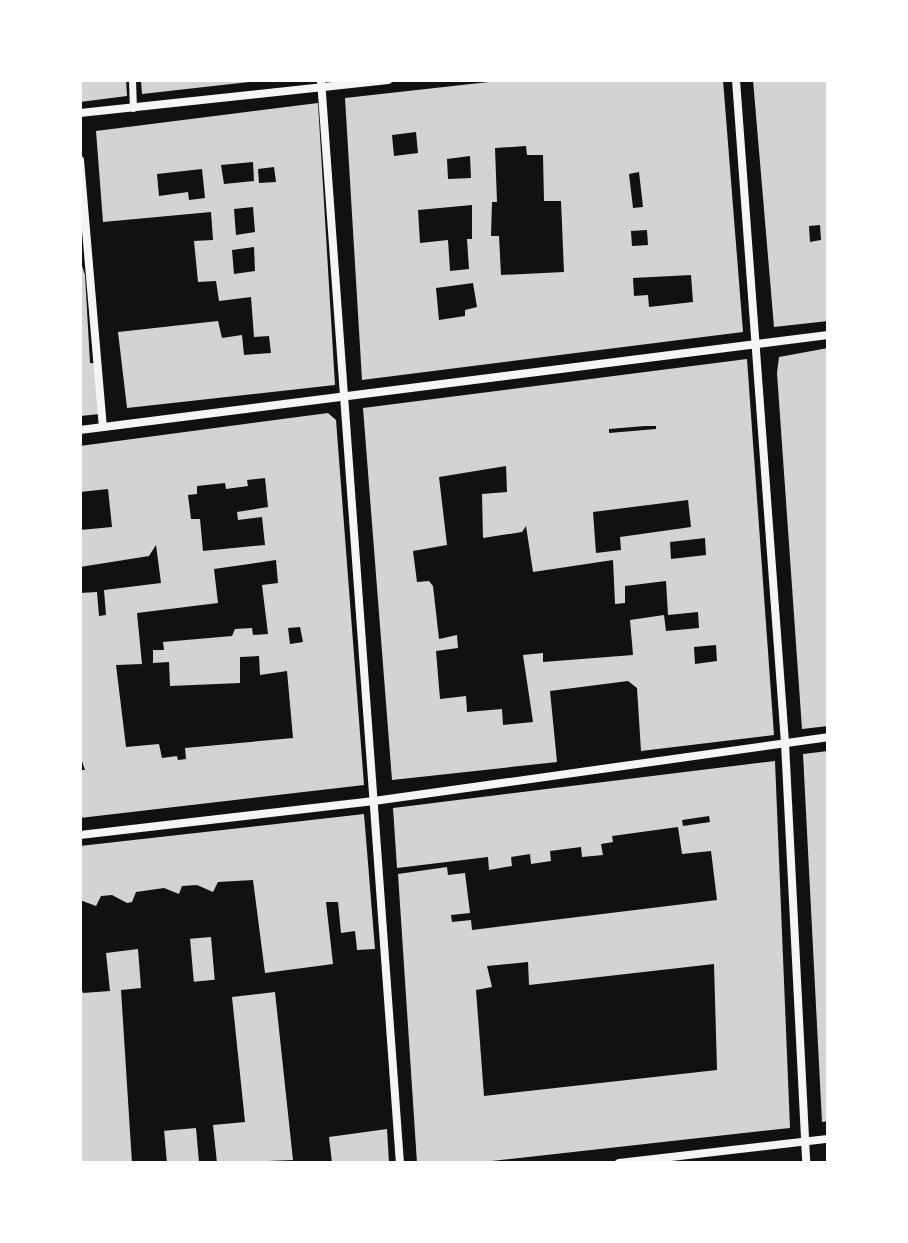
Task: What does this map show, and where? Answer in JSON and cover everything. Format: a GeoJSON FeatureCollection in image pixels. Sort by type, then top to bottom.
{"type":"FeatureCollection","features":[{"type":"Feature","properties":{"kind":"street"},"geometry":{"type":"LineString","coordinates":[[132,80],[133,108]]}},
{"type":"Feature","properties":{"kind":"street"},"geometry":{"type":"LineString","coordinates":[[80,113],[322,84],[388,80]]}},
{"type":"Feature","properties":{"kind":"street"},"geometry":{"type":"LineString","coordinates":[[736,80],[758,344],[785,743],[806,1163]]}},
{"type":"Feature","properties":{"kind":"street"},"geometry":{"type":"LineString","coordinates":[[322,84],[400,1163]]}},
{"type":"Feature","properties":{"kind":"street"},"geometry":{"type":"LineString","coordinates":[[80,160],[103,427]]}},
{"type":"Feature","properties":{"kind":"street"},"geometry":{"type":"LineString","coordinates":[[80,430],[828,335]]}},
{"type":"Feature","properties":{"kind":"street"},"geometry":{"type":"LineString","coordinates":[[80,835],[374,801],[828,737]]}},
{"type":"Feature","properties":{"kind":"street"},"geometry":{"type":"LineString","coordinates":[[619,1163],[828,1139]]}},
{"type":"Feature","properties":{"kind":"building"},"geometry":{"type":"Polygon","coordinates":[[[80,80],[126,80],[127,96],[80,102],[80,80]]]}},
{"type":"Feature","properties":{"kind":"building"},"geometry":{"type":"Polygon","coordinates":[[[141,80],[249,80],[249,82],[142,94],[141,80]]]}},
{"type":"Feature","properties":{"kind":"building"},"geometry":{"type":"Polygon","coordinates":[[[507,80],[723,80],[743,332],[362,380],[345,98],[507,80]],[[416,132],[392,135],[394,156],[418,153],[416,132]],[[526,146],[495,148],[497,202],[492,202],[491,236],[499,236],[501,275],[564,272],[561,201],[544,201],[543,155],[527,155],[526,146]],[[470,156],[447,159],[448,179],[471,178],[470,156]],[[639,172],[629,174],[633,208],[643,207],[639,172]],[[472,205],[418,210],[420,243],[448,240],[450,271],[469,269],[467,239],[472,239],[472,205]],[[647,230],[631,231],[632,246],[648,245],[647,230]],[[691,275],[633,278],[634,296],[648,295],[649,307],[693,302],[691,275]],[[473,283],[436,288],[439,320],[465,316],[465,310],[477,307],[473,283]]]}},
{"type":"Feature","properties":{"kind":"building"},"geometry":{"type":"Polygon","coordinates":[[[753,80],[828,80],[828,321],[774,327],[753,80]],[[820,225],[809,226],[810,242],[821,240],[820,225]]]}},
{"type":"Feature","properties":{"kind":"building"},"geometry":{"type":"Polygon","coordinates":[[[318,103],[335,385],[127,408],[118,332],[218,321],[222,338],[242,335],[244,355],[271,353],[269,336],[254,337],[251,297],[219,301],[216,281],[198,282],[194,241],[213,240],[211,212],[103,222],[96,131],[318,103]],[[253,162],[221,165],[224,184],[254,181],[253,162]],[[274,167],[258,169],[259,183],[276,182],[274,167]],[[202,169],[157,174],[159,196],[188,192],[189,200],[205,198],[202,169]],[[253,207],[234,209],[236,235],[255,232],[253,207]],[[254,247],[232,250],[234,274],[255,271],[254,247]]]}},
{"type":"Feature","properties":{"kind":"building"},"geometry":{"type":"Polygon","coordinates":[[[80,260],[85,275],[90,363],[96,363],[100,414],[80,416],[80,260]]]}},
{"type":"Feature","properties":{"kind":"building"},"geometry":{"type":"Polygon","coordinates":[[[828,348],[828,726],[802,729],[777,373],[779,357],[828,348]]]}},
{"type":"Feature","properties":{"kind":"building"},"geometry":{"type":"Polygon","coordinates":[[[747,359],[774,735],[641,751],[637,688],[628,681],[550,691],[557,762],[392,780],[363,408],[747,359]],[[645,426],[609,429],[609,433],[656,429],[656,426],[645,426]],[[506,466],[439,477],[447,545],[413,551],[417,582],[429,581],[433,586],[439,639],[457,635],[458,648],[436,651],[440,699],[466,696],[467,712],[502,709],[503,725],[533,722],[523,655],[543,653],[543,662],[633,655],[630,620],[664,615],[666,631],[699,628],[698,612],[668,615],[666,581],[625,586],[625,603],[615,604],[613,560],[533,572],[526,526],[522,532],[483,538],[482,494],[507,492],[506,466]],[[688,500],[593,512],[596,553],[621,550],[620,537],[691,527],[688,500]],[[705,538],[670,542],[671,559],[706,555],[705,538]],[[716,645],[694,647],[695,664],[717,661],[716,645]]]}},
{"type":"Feature","properties":{"kind":"building"},"geometry":{"type":"Polygon","coordinates":[[[328,413],[336,420],[364,785],[80,818],[80,770],[85,770],[80,755],[80,593],[97,592],[99,616],[106,615],[104,590],[161,583],[156,545],[149,556],[80,567],[80,530],[112,527],[108,489],[80,492],[80,446],[328,413]],[[265,478],[247,480],[248,486],[226,489],[225,483],[197,486],[197,494],[188,495],[191,519],[200,519],[203,551],[265,545],[262,517],[238,520],[237,512],[268,507],[265,478]],[[276,560],[214,569],[218,603],[137,613],[142,664],[116,665],[126,747],[159,744],[162,758],[177,756],[178,760],[186,759],[185,748],[293,738],[287,671],[260,675],[259,656],[240,657],[240,683],[170,686],[169,662],[153,663],[153,650],[164,650],[163,642],[232,636],[235,629],[252,628],[253,635],[268,634],[262,585],[278,583],[276,560]],[[300,627],[288,628],[290,644],[303,642],[300,627]]]}},
{"type":"Feature","properties":{"kind":"building"},"geometry":{"type":"Polygon","coordinates":[[[828,751],[828,1121],[822,1122],[803,754],[828,751]]]}},
{"type":"Feature","properties":{"kind":"building"},"geometry":{"type":"Polygon","coordinates":[[[775,761],[790,1128],[473,1163],[417,1163],[398,874],[447,867],[448,875],[465,873],[470,913],[451,915],[452,922],[471,920],[472,930],[717,900],[711,851],[682,854],[678,827],[612,836],[613,842],[601,844],[603,855],[582,857],[581,847],[550,851],[551,861],[531,864],[530,854],[511,857],[512,866],[489,870],[488,857],[397,868],[393,808],[775,761]],[[709,816],[682,820],[683,826],[710,822],[709,816]],[[528,962],[487,966],[492,987],[476,990],[484,1096],[717,1070],[714,964],[529,985],[528,962]]]}},
{"type":"Feature","properties":{"kind":"building"},"geometry":{"type":"Polygon","coordinates":[[[364,814],[375,949],[357,950],[355,931],[341,933],[338,902],[326,902],[333,964],[265,973],[253,880],[218,882],[213,892],[197,885],[182,886],[179,894],[164,888],[136,892],[132,902],[127,903],[112,895],[101,896],[96,906],[80,900],[80,846],[364,814]]]}},
{"type":"Feature","properties":{"kind":"building"},"geometry":{"type":"Polygon","coordinates":[[[211,937],[215,980],[194,982],[190,939],[211,937]]]}},
{"type":"Feature","properties":{"kind":"building"},"geometry":{"type":"Polygon","coordinates":[[[138,949],[141,988],[121,990],[132,1163],[80,1163],[80,984],[83,993],[110,991],[106,953],[138,949]]]}},
{"type":"Feature","properties":{"kind":"building"},"geometry":{"type":"Polygon","coordinates":[[[275,992],[293,1160],[217,1163],[213,1125],[245,1122],[232,997],[275,992]]]}},
{"type":"Feature","properties":{"kind":"building"},"geometry":{"type":"Polygon","coordinates":[[[196,1128],[199,1163],[167,1163],[164,1131],[196,1128]]]}},
{"type":"Feature","properties":{"kind":"building"},"geometry":{"type":"Polygon","coordinates":[[[387,1129],[389,1163],[332,1163],[329,1137],[387,1129]]]}}]}
